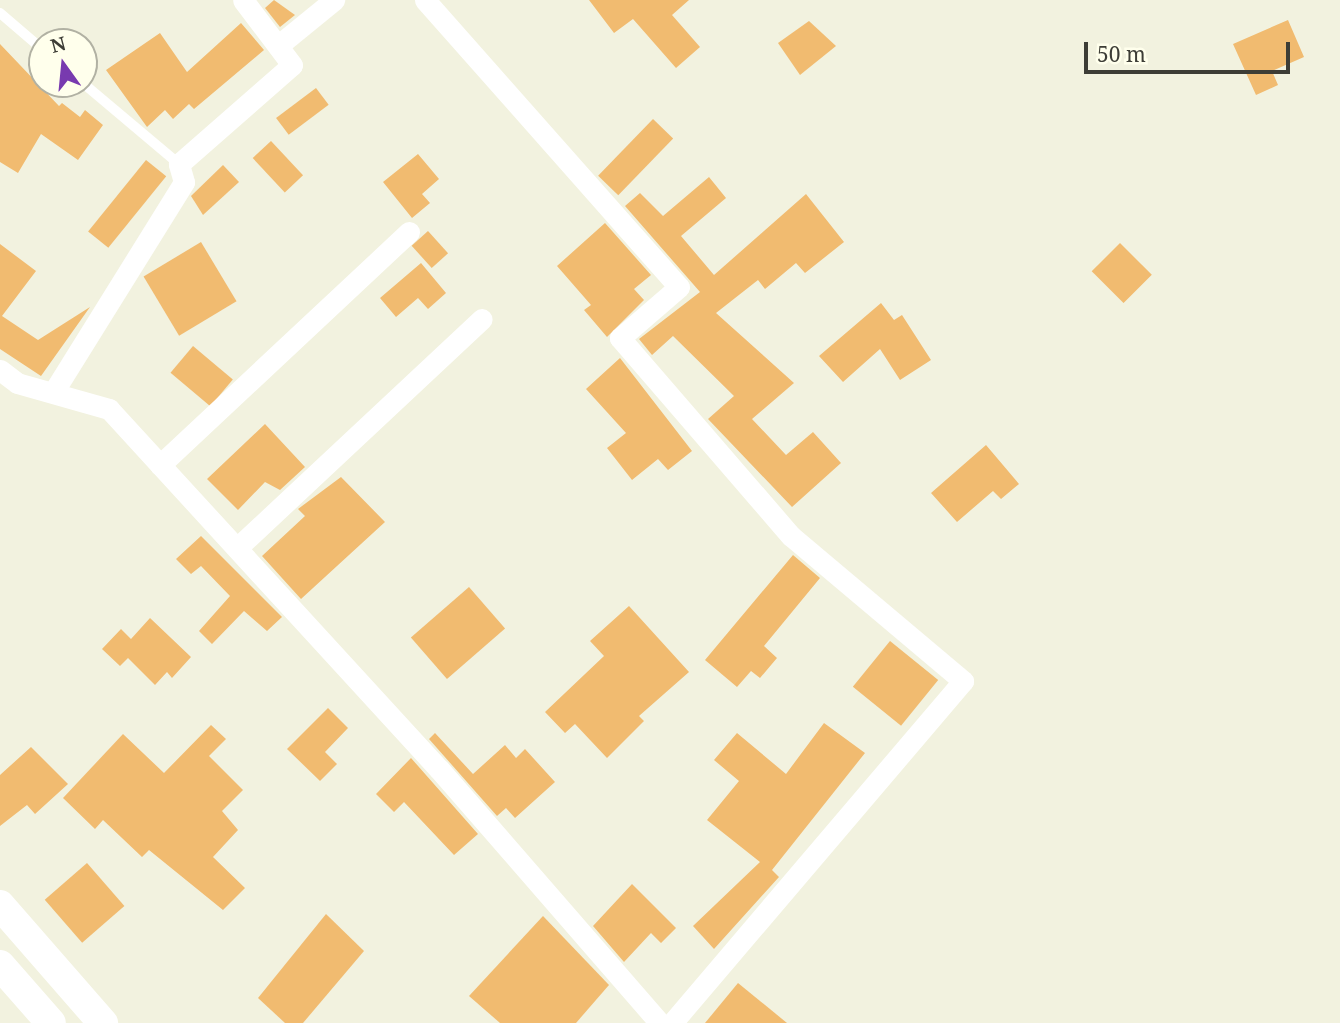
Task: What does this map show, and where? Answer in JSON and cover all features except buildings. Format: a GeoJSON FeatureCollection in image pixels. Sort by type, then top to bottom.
{"type":"FeatureCollection","features":[{"type":"Feature","properties":{"kind":"main road"},"geometry":{"type":"LineString","coordinates":[[0,905],[103,1023]]}},
{"type":"Feature","properties":{"kind":"main road"},"geometry":{"type":"LineString","coordinates":[[0,965],[51,1023]]}},
{"type":"Feature","properties":{"kind":"street"},"geometry":{"type":"LineString","coordinates":[[54,391],[184,182],[179,164],[292,65],[280,44],[243,0]]}},
{"type":"Feature","properties":{"kind":"street"},"geometry":{"type":"LineString","coordinates":[[280,44],[334,0]]}},
{"type":"Feature","properties":{"kind":"street"},"geometry":{"type":"LineString","coordinates":[[425,0],[679,287],[620,338],[791,536],[963,681],[672,1023]]}},
{"type":"Feature","properties":{"kind":"street"},"geometry":{"type":"LineString","coordinates":[[160,465],[410,232]]}},
{"type":"Feature","properties":{"kind":"street"},"geometry":{"type":"LineString","coordinates":[[237,548],[482,318]]}},
{"type":"Feature","properties":{"kind":"street"},"geometry":{"type":"LineString","coordinates":[[0,370],[17,383],[54,391],[109,410],[237,548],[660,1023]]}},
{"type":"Feature","properties":{"kind":"lane"},"geometry":{"type":"LineString","coordinates":[[0,13],[28,36]]}},
{"type":"Feature","properties":{"kind":"lane"},"geometry":{"type":"LineString","coordinates":[[98,96],[179,164]]}}]}
